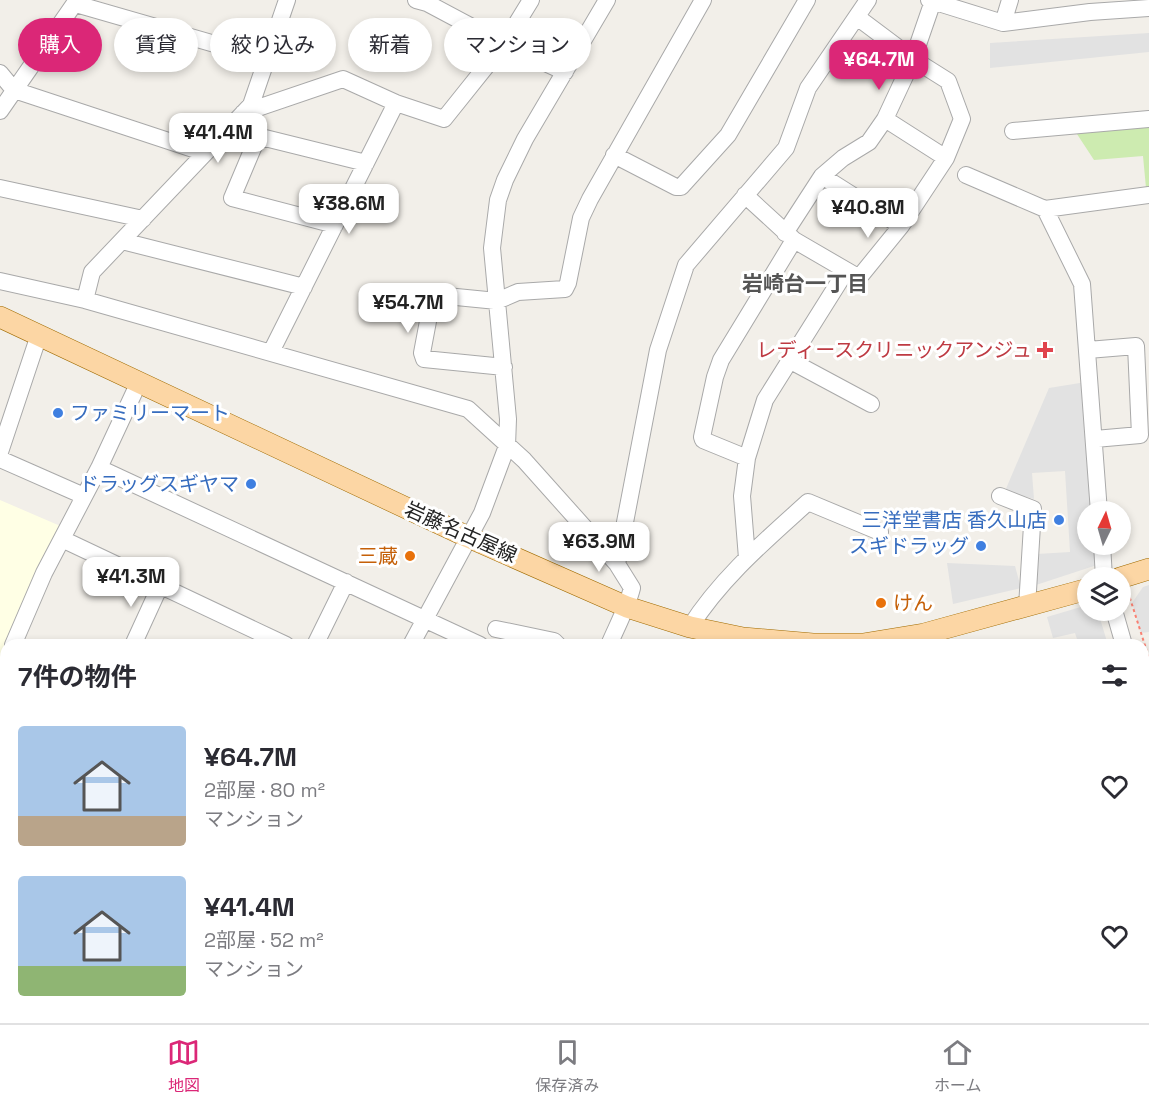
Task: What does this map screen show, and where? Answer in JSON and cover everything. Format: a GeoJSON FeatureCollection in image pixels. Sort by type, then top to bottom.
{"type":"FeatureCollection","features":[{"type":"Feature","properties":{"kind":"main road","name":"岩藤名古屋線"},"geometry":{"type":"LineString","coordinates":[[0,317],[468,537],[627,607],[690,627],[755,639]]}},
{"type":"Feature","properties":{"kind":"main road"},"geometry":{"type":"LineString","coordinates":[[1131,581],[1149,569]]}},
{"type":"Feature","properties":{"kind":"main road","name":"岩藤名古屋線"},"geometry":{"type":"LineString","coordinates":[[894,639],[924,634],[1077,592]]}},
{"type":"Feature","properties":{"kind":"street"},"geometry":{"type":"LineString","coordinates":[[281,18],[287,0]]}},
{"type":"Feature","properties":{"kind":"street"},"geometry":{"type":"LineString","coordinates":[[520,18],[531,0]]}},
{"type":"Feature","properties":{"kind":"street"},"geometry":{"type":"LineString","coordinates":[[591,27],[607,0]]}},
{"type":"Feature","properties":{"kind":"street"},"geometry":{"type":"LineString","coordinates":[[504,367],[423,358],[432,300],[436,295],[496,301],[518,292],[565,288],[568,283],[581,218],[614,155],[703,0]]}},
{"type":"Feature","properties":{"kind":"street"},"geometry":{"type":"LineString","coordinates":[[614,155],[676,187],[681,187],[728,135],[807,0]]}},
{"type":"Feature","properties":{"kind":"street"},"geometry":{"type":"LineString","coordinates":[[617,564],[658,350],[686,265],[786,148],[808,88],[868,0]]}},
{"type":"Feature","properties":{"kind":"street"},"geometry":{"type":"LineString","coordinates":[[1003,23],[1010,0]]}},
{"type":"Feature","properties":{"kind":"street"},"geometry":{"type":"LineString","coordinates":[[424,1],[456,18]]}},
{"type":"Feature","properties":{"kind":"street"},"geometry":{"type":"LineString","coordinates":[[747,458],[703,440],[702,437],[721,360],[822,176],[843,158],[869,142],[885,119],[913,59],[931,1],[1003,23],[1092,6],[1149,8]]}},
{"type":"Feature","properties":{"kind":"street"},"geometry":{"type":"LineString","coordinates":[[0,111],[77,2],[210,42]]}},
{"type":"Feature","properties":{"kind":"street"},"geometry":{"type":"LineString","coordinates":[[745,195],[790,237],[856,276],[862,274],[901,226],[946,158],[962,119],[948,81],[913,59],[857,17]]}},
{"type":"Feature","properties":{"kind":"street"},"geometry":{"type":"LineString","coordinates":[[85,300],[92,272],[251,105],[262,72]]}},
{"type":"Feature","properties":{"kind":"street"},"geometry":{"type":"LineString","coordinates":[[243,113],[343,79],[396,103],[444,119],[482,72]]}},
{"type":"Feature","properties":{"kind":"street"},"geometry":{"type":"LineString","coordinates":[[414,639],[482,513],[507,446],[508,419],[492,248],[498,200],[525,139],[565,72]]}},
{"type":"Feature","properties":{"kind":"street"},"geometry":{"type":"LineString","coordinates":[[0,73],[14,90],[205,153]]}},
{"type":"Feature","properties":{"kind":"street"},"geometry":{"type":"LineString","coordinates":[[271,352],[396,103]]}},
{"type":"Feature","properties":{"kind":"street"},"geometry":{"type":"LineString","coordinates":[[885,119],[946,158]]}},
{"type":"Feature","properties":{"kind":"street"},"geometry":{"type":"LineString","coordinates":[[1013,131],[1149,119]]}},
{"type":"Feature","properties":{"kind":"street"},"geometry":{"type":"LineString","coordinates":[[335,225],[232,198],[256,141],[265,138],[366,163]]}},
{"type":"Feature","properties":{"kind":"street"},"geometry":{"type":"LineString","coordinates":[[966,175],[1045,209],[1149,195]]}},
{"type":"Feature","properties":{"kind":"street"},"geometry":{"type":"LineString","coordinates":[[822,176],[901,226]]}},
{"type":"Feature","properties":{"kind":"street"},"geometry":{"type":"LineString","coordinates":[[0,188],[143,219]]}},
{"type":"Feature","properties":{"kind":"street"},"geometry":{"type":"LineString","coordinates":[[1045,209],[1082,284],[1099,501]]}},
{"type":"Feature","properties":{"kind":"street"},"geometry":{"type":"LineString","coordinates":[[122,241],[304,287]]}},
{"type":"Feature","properties":{"kind":"street"},"geometry":{"type":"LineString","coordinates":[[747,558],[742,496],[747,458],[765,400],[846,271]]}},
{"type":"Feature","properties":{"kind":"street"},"geometry":{"type":"LineString","coordinates":[[0,281],[85,300],[468,409],[524,460],[617,564],[632,588],[627,607],[611,639]]}},
{"type":"Feature","properties":{"kind":"street"},"geometry":{"type":"LineString","coordinates":[[0,452],[39,335]]}},
{"type":"Feature","properties":{"kind":"street"},"geometry":{"type":"LineString","coordinates":[[1088,350],[1136,346],[1140,435],[1095,439]]}},
{"type":"Feature","properties":{"kind":"street"},"geometry":{"type":"LineString","coordinates":[[789,360],[871,404]]}},
{"type":"Feature","properties":{"kind":"street"},"geometry":{"type":"LineString","coordinates":[[16,639],[44,573],[99,468],[139,382]]}},
{"type":"Feature","properties":{"kind":"street"},"geometry":{"type":"LineString","coordinates":[[0,459],[84,496]]}},
{"type":"Feature","properties":{"kind":"street"},"geometry":{"type":"LineString","coordinates":[[99,468],[468,639]]}},
{"type":"Feature","properties":{"kind":"street"},"geometry":{"type":"LineString","coordinates":[[1000,496],[1033,509],[1027,607]]}},
{"type":"Feature","properties":{"kind":"street"},"geometry":{"type":"LineString","coordinates":[[690,627],[747,558],[808,502],[880,532]]}},
{"type":"Feature","properties":{"kind":"street"},"geometry":{"type":"LineString","coordinates":[[62,539],[273,639]]}},
{"type":"Feature","properties":{"kind":"street"},"geometry":{"type":"LineString","coordinates":[[318,639],[346,582]]}},
{"type":"Feature","properties":{"kind":"street"},"geometry":{"type":"LineString","coordinates":[[136,639],[160,586]]}},
{"type":"Feature","properties":{"kind":"street"},"geometry":{"type":"LineString","coordinates":[[1117,621],[1122,639]]}},
{"type":"Feature","properties":{"kind":"street"},"geometry":{"type":"LineString","coordinates":[[496,629],[544,639]]}},
{"type":"Feature","properties":{"kind":"path"},"geometry":{"type":"LineString","coordinates":[[1131,605],[1142,639]]}},
{"type":"Feature","properties":{"kind":"shaded area"},"geometry":{"type":"Polygon","coordinates":[[[1149,33],[1149,52],[990,68],[990,43],[1149,33]]]}},
{"type":"Feature","properties":{"kind":"shaded area"},"geometry":{"type":"Polygon","coordinates":[[[1086,382],[1093,501],[1077,501],[1077,555],[1096,555],[1097,565],[1077,567],[1077,572],[1036,585],[1037,554],[1070,552],[1065,471],[1032,473],[1034,499],[1005,491],[1049,388],[1086,382]]]}},
{"type":"Feature","properties":{"kind":"shaded area"},"geometry":{"type":"Polygon","coordinates":[[[0,500],[65,528],[9,639],[0,639],[0,500]]]}},
{"type":"Feature","properties":{"kind":"shaded area"},"geometry":{"type":"Polygon","coordinates":[[[947,563],[1015,566],[1021,588],[953,604],[947,563]]]}},
{"type":"Feature","properties":{"kind":"shaded area"},"geometry":{"type":"Polygon","coordinates":[[[1149,585],[1149,632],[1141,633],[1132,603],[1143,587],[1149,585]]]}},
{"type":"Feature","properties":{"kind":"shaded area"},"geometry":{"type":"Polygon","coordinates":[[[1077,608],[1077,621],[1101,621],[1106,639],[1077,639],[1075,633],[1053,638],[1047,617],[1077,608]]]}},
{"type":"Feature","properties":{"kind":"green space"},"geometry":{"type":"Polygon","coordinates":[[[1149,123],[1149,189],[1146,188],[1143,156],[1094,160],[1075,131],[1149,123]]]}},
{"type":"Feature","properties":{"kind":"place","name":"レディースクリニックアンジュ"},"geometry":{"type":"Point","coordinates":[1045,350]}},
{"type":"Feature","properties":{"kind":"place","name":"ファミリーマート"},"geometry":{"type":"Point","coordinates":[58,413]}},
{"type":"Feature","properties":{"kind":"place","name":"ドラッグスギヤマ"},"geometry":{"type":"Point","coordinates":[251,484]}},
{"type":"Feature","properties":{"kind":"place","name":"三洋堂書店 香久山店"},"geometry":{"type":"Point","coordinates":[1059,520]}},
{"type":"Feature","properties":{"kind":"place","name":"スギドラッグ"},"geometry":{"type":"Point","coordinates":[981,546]}},
{"type":"Feature","properties":{"kind":"place","name":"三蔵"},"geometry":{"type":"Point","coordinates":[410,556]}},
{"type":"Feature","properties":{"kind":"place","name":"けん"},"geometry":{"type":"Point","coordinates":[881,603]}},
{"type":"Feature","properties":{"kind":"district","name":"岩崎台一丁目"},"geometry":{"type":"Point","coordinates":[805,284]}}]}
